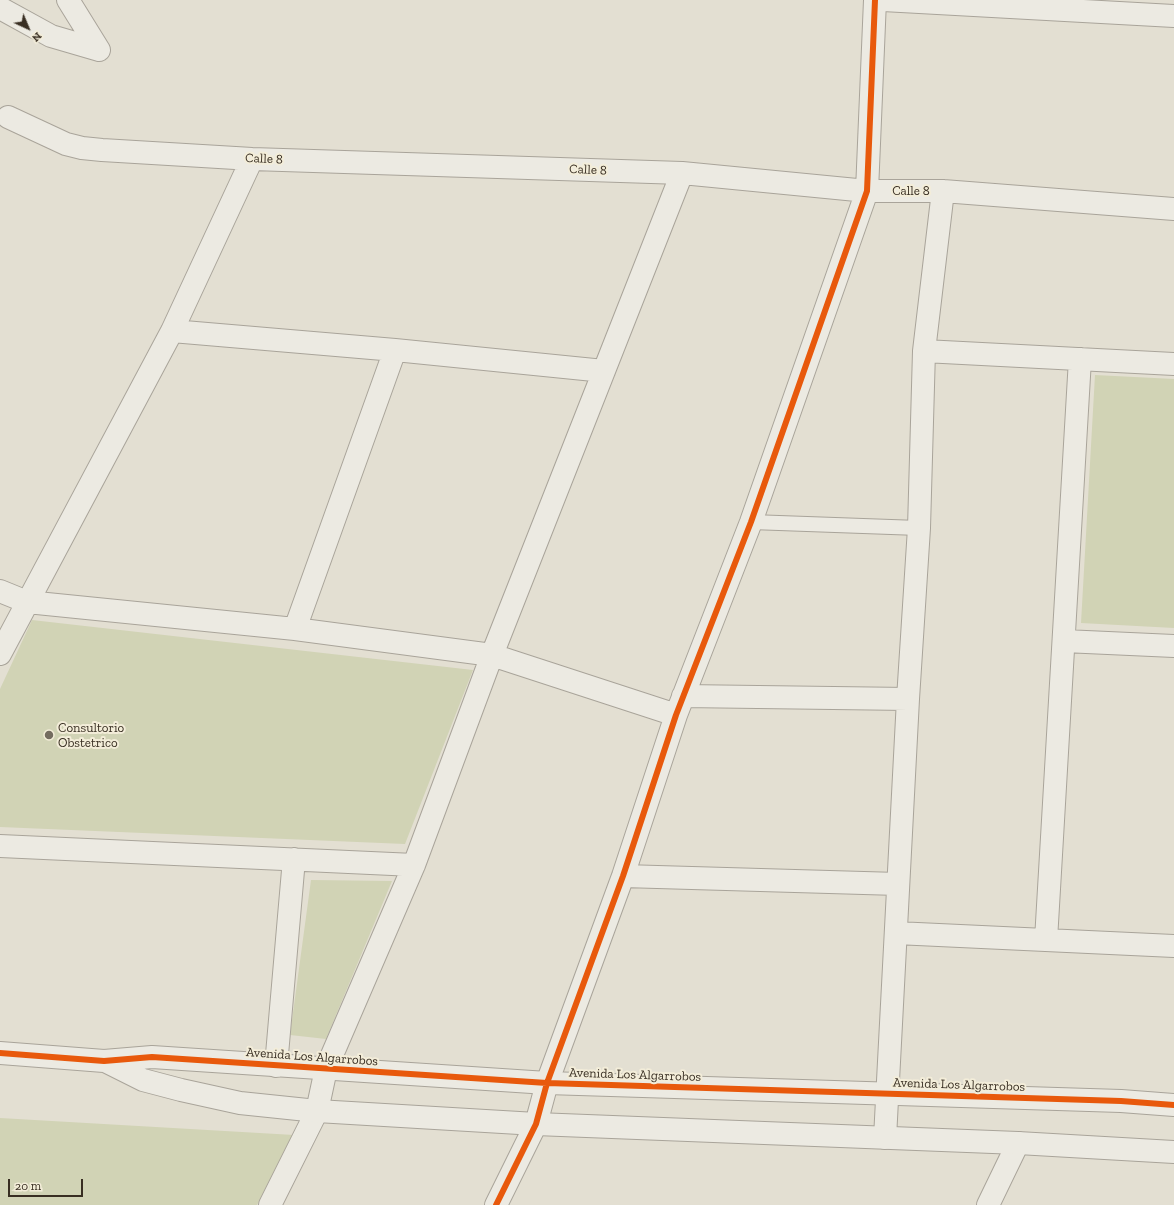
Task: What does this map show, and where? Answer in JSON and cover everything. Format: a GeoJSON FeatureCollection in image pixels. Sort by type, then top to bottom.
{"type":"FeatureCollection","features":[{"type":"Feature","properties":{"kind":"street"},"geometry":{"type":"LineString","coordinates":[[0,8],[51,36],[99,50],[68,0]]}},
{"type":"Feature","properties":{"kind":"street"},"geometry":{"type":"LineString","coordinates":[[496,1205],[536,1124],[547,1084],[623,876],[679,705],[751,522],[867,191],[874,0]]}},
{"type":"Feature","properties":{"kind":"street"},"geometry":{"type":"LineString","coordinates":[[883,0],[1174,16]]}},
{"type":"Feature","properties":{"kind":"street","name":"Calle 8"},"geometry":{"type":"LineString","coordinates":[[8,117],[66,144],[82,148],[252,159],[682,173],[867,191],[944,191],[1174,209]]}},
{"type":"Feature","properties":{"kind":"street"},"geometry":{"type":"LineString","coordinates":[[0,654],[172,331],[252,159]]}},
{"type":"Feature","properties":{"kind":"street"},"geometry":{"type":"LineString","coordinates":[[270,1205],[317,1111],[326,1069],[414,865],[492,655],[682,173]]}},
{"type":"Feature","properties":{"kind":"street"},"geometry":{"type":"LineString","coordinates":[[885,1138],[908,699],[919,528],[924,351],[944,191]]}},
{"type":"Feature","properties":{"kind":"street"},"geometry":{"type":"LineString","coordinates":[[172,331],[395,350],[604,371]]}},
{"type":"Feature","properties":{"kind":"street"},"geometry":{"type":"LineString","coordinates":[[295,629],[395,350]]}},
{"type":"Feature","properties":{"kind":"street"},"geometry":{"type":"LineString","coordinates":[[924,351],[1174,364]]}},
{"type":"Feature","properties":{"kind":"street"},"geometry":{"type":"LineString","coordinates":[[1046,940],[1080,359]]}},
{"type":"Feature","properties":{"kind":"street"},"geometry":{"type":"LineString","coordinates":[[0,591],[27,602],[295,629],[492,655],[679,705],[908,699]]}},
{"type":"Feature","properties":{"kind":"street"},"geometry":{"type":"LineString","coordinates":[[1064,641],[1174,646]]}},
{"type":"Feature","properties":{"kind":"street"},"geometry":{"type":"LineString","coordinates":[[0,846],[414,865]]}},
{"type":"Feature","properties":{"kind":"street"},"geometry":{"type":"LineString","coordinates":[[276,1066],[294,859]]}},
{"type":"Feature","properties":{"kind":"street"},"geometry":{"type":"LineString","coordinates":[[623,876],[898,884]]}},
{"type":"Feature","properties":{"kind":"street"},"geometry":{"type":"LineString","coordinates":[[896,933],[1174,946]]}},
{"type":"Feature","properties":{"kind":"street","name":"Avenida Los Algarrobos"},"geometry":{"type":"LineString","coordinates":[[0,1053],[104,1060],[152,1057],[547,1084],[1121,1101],[1174,1105]]}},
{"type":"Feature","properties":{"kind":"street","name":"Avenida Los Algarrobos"},"geometry":{"type":"LineString","coordinates":[[104,1060],[143,1080],[181,1090],[240,1103],[317,1111],[536,1124],[1018,1143],[1174,1152]]}},
{"type":"Feature","properties":{"kind":"street"},"geometry":{"type":"LineString","coordinates":[[988,1205],[1018,1143]]}},
{"type":"Feature","properties":{"kind":"lane"},"geometry":{"type":"LineString","coordinates":[[751,522],[919,528]]}},
{"type":"Feature","properties":{"kind":"green space"},"geometry":{"type":"Polygon","coordinates":[[[1095,375],[1174,379],[1174,628],[1081,623],[1095,375]]]}},
{"type":"Feature","properties":{"kind":"green space"},"geometry":{"type":"Polygon","coordinates":[[[32,620],[473,670],[405,844],[0,827],[0,689],[32,620]]]}},
{"type":"Feature","properties":{"kind":"green space"},"geometry":{"type":"Polygon","coordinates":[[[311,880],[392,881],[326,1039],[290,1035],[311,880]]]}},
{"type":"Feature","properties":{"kind":"green space"},"geometry":{"type":"Polygon","coordinates":[[[0,1118],[294,1135],[257,1205],[0,1205],[0,1118]]]}},
{"type":"Feature","properties":{"kind":"cycle path"},"geometry":{"type":"LineString","coordinates":[[496,1205],[536,1124],[547,1083],[623,876],[676,715],[751,522],[867,191],[875,0]]}},
{"type":"Feature","properties":{"kind":"cycle path"},"geometry":{"type":"LineString","coordinates":[[0,1053],[104,1061],[152,1057],[547,1083],[1121,1101],[1174,1105]]}},
{"type":"Feature","properties":{"kind":"place","name":"Consultorio Obstetrico"},"geometry":{"type":"Point","coordinates":[49,735]}}]}
